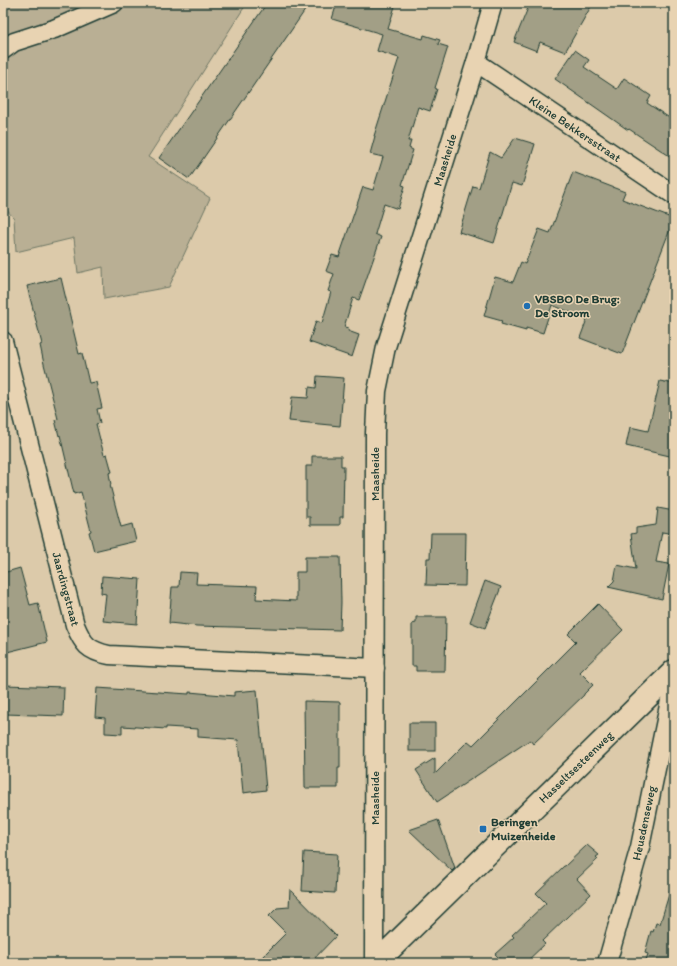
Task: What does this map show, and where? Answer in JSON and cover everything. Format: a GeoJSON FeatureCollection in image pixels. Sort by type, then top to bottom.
{"type":"FeatureCollection","features":[{"type":"Feature","properties":{"kind":"street"},"geometry":{"type":"LineString","coordinates":[[3,50],[14,42],[54,29],[114,3]]}},
{"type":"Feature","properties":{"kind":"street","name":"Maasheide"},"geometry":{"type":"LineString","coordinates":[[375,963],[375,433],[377,392],[386,347],[476,62],[493,3]]}},
{"type":"Feature","properties":{"kind":"street","name":"Kleine Bekkersstraat"},"geometry":{"type":"LineString","coordinates":[[476,62],[674,195]]}},
{"type":"Feature","properties":{"kind":"street","name":"Jaardingstraat"},"geometry":{"type":"LineString","coordinates":[[3,341],[75,625],[80,638],[86,644],[93,650],[109,655],[375,668]]}},
{"type":"Feature","properties":{"kind":"street","name":"Hasseltsesteenweg"},"geometry":{"type":"LineString","coordinates":[[375,963],[674,671]]}},
{"type":"Feature","properties":{"kind":"street","name":"Heusdenseweg"},"geometry":{"type":"LineString","coordinates":[[607,963],[640,847],[674,681]]}},
{"type":"Feature","properties":{"kind":"shaded area"},"geometry":{"type":"Polygon","coordinates":[[[3,3],[247,3],[148,157],[210,198],[169,287],[104,299],[103,267],[78,273],[74,238],[16,252],[14,218],[3,206],[3,3]]]}},
{"type":"Feature","properties":{"kind":"building"},"geometry":{"type":"Polygon","coordinates":[[[267,3],[310,3],[189,179],[159,158],[267,3]]]}},
{"type":"Feature","properties":{"kind":"building"},"geometry":{"type":"Polygon","coordinates":[[[337,3],[396,3],[388,29],[423,39],[424,35],[440,40],[438,44],[448,47],[435,88],[437,89],[430,111],[418,107],[408,141],[411,141],[409,148],[413,150],[402,185],[405,186],[398,209],[384,204],[375,234],[381,237],[359,300],[353,298],[344,327],[349,328],[348,331],[359,335],[352,357],[309,342],[316,321],[322,323],[331,292],[328,291],[334,274],[326,271],[332,255],[339,257],[363,187],[373,190],[383,157],[370,154],[374,136],[399,58],[377,51],[382,34],[332,19],[337,3]]]}},
{"type":"Feature","properties":{"kind":"building"},"geometry":{"type":"Polygon","coordinates":[[[530,3],[593,3],[565,52],[540,42],[537,51],[514,42],[530,3]]]}},
{"type":"Feature","properties":{"kind":"building"},"geometry":{"type":"Polygon","coordinates":[[[575,50],[589,60],[584,67],[617,89],[624,78],[651,96],[647,103],[674,121],[674,159],[629,129],[628,130],[555,79],[575,50]]]}},
{"type":"Feature","properties":{"kind":"building"},"geometry":{"type":"Polygon","coordinates":[[[515,138],[535,144],[522,186],[512,183],[494,243],[459,232],[473,186],[479,188],[490,152],[501,158],[515,138]]]}},
{"type":"Feature","properties":{"kind":"building"},"geometry":{"type":"Polygon","coordinates":[[[573,172],[625,192],[622,199],[674,219],[622,354],[580,338],[587,319],[552,305],[543,333],[526,328],[526,331],[501,324],[502,321],[484,316],[495,277],[513,282],[521,262],[525,264],[539,229],[550,233],[573,172]]]}},
{"type":"Feature","properties":{"kind":"building"},"geometry":{"type":"Polygon","coordinates":[[[61,278],[79,354],[82,353],[89,383],[96,382],[102,408],[97,409],[100,423],[96,424],[104,455],[107,454],[112,472],[109,473],[110,485],[121,527],[132,524],[136,541],[94,551],[89,532],[91,531],[81,492],[74,494],[60,435],[59,436],[55,420],[58,419],[40,345],[42,344],[27,286],[61,278]]]}},
{"type":"Feature","properties":{"kind":"building"},"geometry":{"type":"Polygon","coordinates":[[[317,376],[344,378],[340,426],[289,421],[292,397],[308,398],[309,387],[316,388],[317,376]]]}},
{"type":"Feature","properties":{"kind":"building"},"geometry":{"type":"Polygon","coordinates":[[[660,381],[674,384],[674,457],[626,446],[630,427],[648,431],[660,381]]]}},
{"type":"Feature","properties":{"kind":"building"},"geometry":{"type":"Polygon","coordinates":[[[312,456],[341,456],[341,466],[344,466],[343,517],[340,517],[340,525],[310,525],[310,517],[306,517],[306,466],[312,466],[312,456]]]}},
{"type":"Feature","properties":{"kind":"building"},"geometry":{"type":"Polygon","coordinates":[[[658,508],[674,511],[674,534],[662,532],[656,562],[669,564],[662,599],[608,587],[614,581],[617,565],[636,569],[631,534],[636,533],[636,528],[656,525],[658,508]]]}},
{"type":"Feature","properties":{"kind":"building"},"geometry":{"type":"Polygon","coordinates":[[[431,533],[466,533],[465,586],[426,585],[427,558],[430,558],[431,533]]]}},
{"type":"Feature","properties":{"kind":"building"},"geometry":{"type":"Polygon","coordinates":[[[305,557],[340,557],[340,630],[197,626],[169,623],[172,587],[179,587],[180,572],[197,573],[196,584],[257,586],[256,599],[296,601],[296,572],[305,572],[305,557]]]}},
{"type":"Feature","properties":{"kind":"building"},"geometry":{"type":"Polygon","coordinates":[[[20,568],[30,605],[38,603],[47,642],[3,653],[3,573],[20,568]]]}},
{"type":"Feature","properties":{"kind":"building"},"geometry":{"type":"Polygon","coordinates":[[[102,576],[140,579],[137,624],[103,621],[106,594],[101,593],[102,576]]]}},
{"type":"Feature","properties":{"kind":"building"},"geometry":{"type":"Polygon","coordinates":[[[485,581],[501,587],[485,628],[470,622],[485,581]]]}},
{"type":"Feature","properties":{"kind":"building"},"geometry":{"type":"Polygon","coordinates":[[[598,604],[623,630],[580,672],[593,685],[533,744],[530,740],[437,802],[416,770],[435,758],[435,774],[468,741],[473,745],[576,642],[568,634],[598,604]]]}},
{"type":"Feature","properties":{"kind":"building"},"geometry":{"type":"Polygon","coordinates":[[[416,617],[446,617],[445,671],[416,671],[416,666],[412,666],[412,624],[416,623],[416,617]]]}},
{"type":"Feature","properties":{"kind":"building"},"geometry":{"type":"Polygon","coordinates":[[[5,685],[64,687],[63,716],[5,714],[5,685]]]}},
{"type":"Feature","properties":{"kind":"building"},"geometry":{"type":"Polygon","coordinates":[[[97,688],[189,694],[189,692],[234,696],[234,692],[257,690],[266,790],[243,793],[238,740],[198,737],[198,729],[166,727],[166,729],[122,726],[122,734],[105,733],[105,718],[95,717],[97,688]]]}},
{"type":"Feature","properties":{"kind":"building"},"geometry":{"type":"Polygon","coordinates":[[[304,701],[340,702],[340,768],[338,768],[338,788],[305,788],[304,701]]]}},
{"type":"Feature","properties":{"kind":"building"},"geometry":{"type":"Polygon","coordinates":[[[409,723],[435,723],[435,751],[409,751],[409,723]]]}},
{"type":"Feature","properties":{"kind":"building"},"geometry":{"type":"Polygon","coordinates":[[[438,820],[455,868],[452,871],[409,830],[438,820]]]}},
{"type":"Feature","properties":{"kind":"building"},"geometry":{"type":"Polygon","coordinates":[[[587,845],[599,855],[596,857],[598,859],[577,879],[591,894],[542,941],[545,944],[525,963],[504,963],[495,954],[514,937],[512,935],[546,903],[536,893],[587,845]]]}},
{"type":"Feature","properties":{"kind":"building"},"geometry":{"type":"Polygon","coordinates":[[[304,852],[337,854],[335,893],[302,891],[304,852]]]}},
{"type":"Feature","properties":{"kind":"building"},"geometry":{"type":"Polygon","coordinates":[[[290,889],[336,936],[310,963],[256,963],[286,933],[269,916],[277,908],[289,907],[290,889]]]}},
{"type":"Feature","properties":{"kind":"building"},"geometry":{"type":"Polygon","coordinates":[[[670,891],[674,891],[674,963],[645,963],[648,954],[645,953],[651,931],[653,932],[656,923],[660,924],[670,891]]]}},
{"type":"Feature","properties":{"kind":"place","name":"VBSBO De Brug: De Stroom"},"geometry":{"type":"Point","coordinates":[527,306]}},
{"type":"Feature","properties":{"kind":"place","name":"Beringen Muizenheide"},"geometry":{"type":"Point","coordinates":[483,829]}}]}
